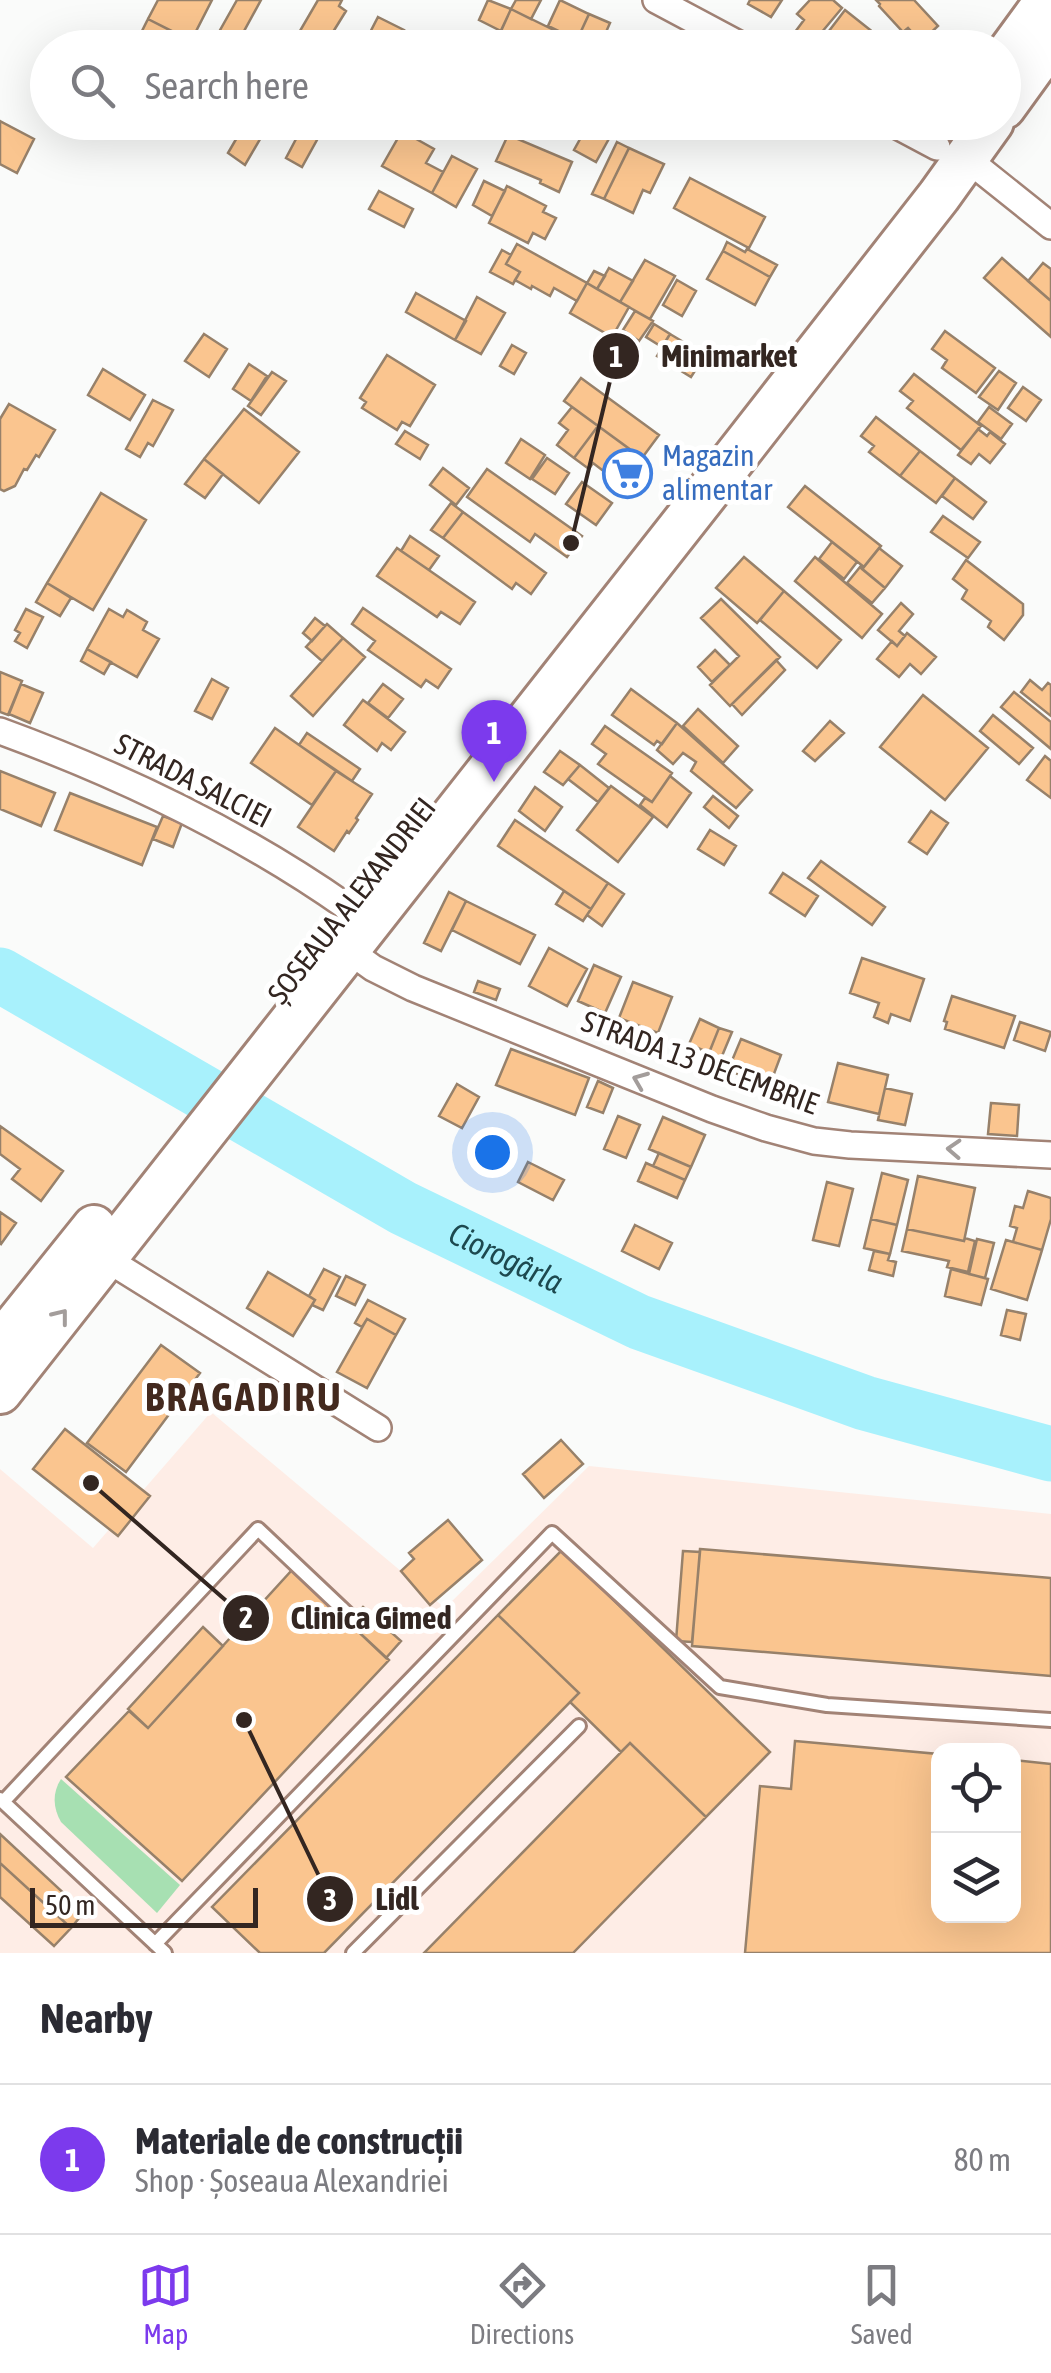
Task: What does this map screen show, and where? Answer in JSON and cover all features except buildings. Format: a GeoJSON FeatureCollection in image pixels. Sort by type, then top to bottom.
{"type":"FeatureCollection","features":[{"type":"Feature","properties":{"kind":"highway"},"geometry":{"type":"LineString","coordinates":[[1021,35],[1047,0]]}},
{"type":"Feature","properties":{"kind":"highway"},"geometry":{"type":"LineString","coordinates":[[1021,83],[1051,42]]}},
{"type":"Feature","properties":{"kind":"highway","name":"ȘOSEAUA ALEXANDRIEI"},"geometry":{"type":"LineString","coordinates":[[0,1344],[138,1193],[307,980],[348,907],[952,142]]}},
{"type":"Feature","properties":{"kind":"highway","name":"ȘOSEAUA ALEXANDRIEI"},"geometry":{"type":"LineString","coordinates":[[307,980],[348,950],[732,462],[952,142]]}},
{"type":"Feature","properties":{"kind":"highway","name":"ȘOSEAUA ALEXANDRIEI"},"geometry":{"type":"LineString","coordinates":[[0,1392],[106,1258],[138,1193]]}},
{"type":"Feature","properties":{"kind":"street"},"geometry":{"type":"LineString","coordinates":[[656,0],[712,30]]}},
{"type":"Feature","properties":{"kind":"street"},"geometry":{"type":"LineString","coordinates":[[952,142],[1051,226]]}},
{"type":"Feature","properties":{"kind":"street","name":"STRADA SALCIEI"},"geometry":{"type":"LineString","coordinates":[[0,732],[110,774],[217,826],[348,907]]}},
{"type":"Feature","properties":{"kind":"street","name":"STRADA 13 DECEMBRIE"},"geometry":{"type":"LineString","coordinates":[[348,950],[412,988],[712,1110],[766,1128],[850,1145],[1051,1155]]}},
{"type":"Feature","properties":{"kind":"street"},"geometry":{"type":"LineString","coordinates":[[106,1258],[378,1428]]}},
{"type":"Feature","properties":{"kind":"lane"},"geometry":{"type":"LineString","coordinates":[[350,1616],[258,1529],[2,1800],[160,1948],[552,1533],[720,1687],[826,1705],[1051,1720]]}},
{"type":"Feature","properties":{"kind":"lane"},"geometry":{"type":"LineString","coordinates":[[353,1953],[578,1726]]}},
{"type":"Feature","properties":{"kind":"shaded area"},"geometry":{"type":"Polygon","coordinates":[[[211,1412],[445,1608],[589,1466],[1051,1514],[1051,1953],[0,1953],[0,1469],[93,1548],[211,1412]]]}},
{"type":"Feature","properties":{"kind":"green space"},"geometry":{"type":"Polygon","coordinates":[[[61,1779],[180,1885],[157,1913],[61,1822],[55,1801],[61,1779]]]}},
{"type":"Feature","properties":{"kind":"waterway","name":"Ciorogârla"},"geometry":{"type":"LineString","coordinates":[[0,975],[403,1208],[639,1322],[865,1403],[1051,1454]]}},
{"type":"Feature","properties":{"kind":"place","name":"Magazin alimentar"},"geometry":{"type":"Point","coordinates":[627,473]}},
{"type":"Feature","properties":{"kind":"place","name":"Minimarket"},"geometry":{"type":"Point","coordinates":[571,543]}},
{"type":"Feature","properties":{"kind":"place","name":"Materiale de construcții"},"geometry":{"type":"Point","coordinates":[494,782]}},
{"type":"Feature","properties":{"kind":"place","name":"Clinica Gimed"},"geometry":{"type":"Point","coordinates":[91,1483]}},
{"type":"Feature","properties":{"kind":"place","name":"Lidl"},"geometry":{"type":"Point","coordinates":[244,1720]}},
{"type":"Feature","properties":{"kind":"district","name":"BRAGADIRU"},"geometry":{"type":"Point","coordinates":[244,1397]}}]}
